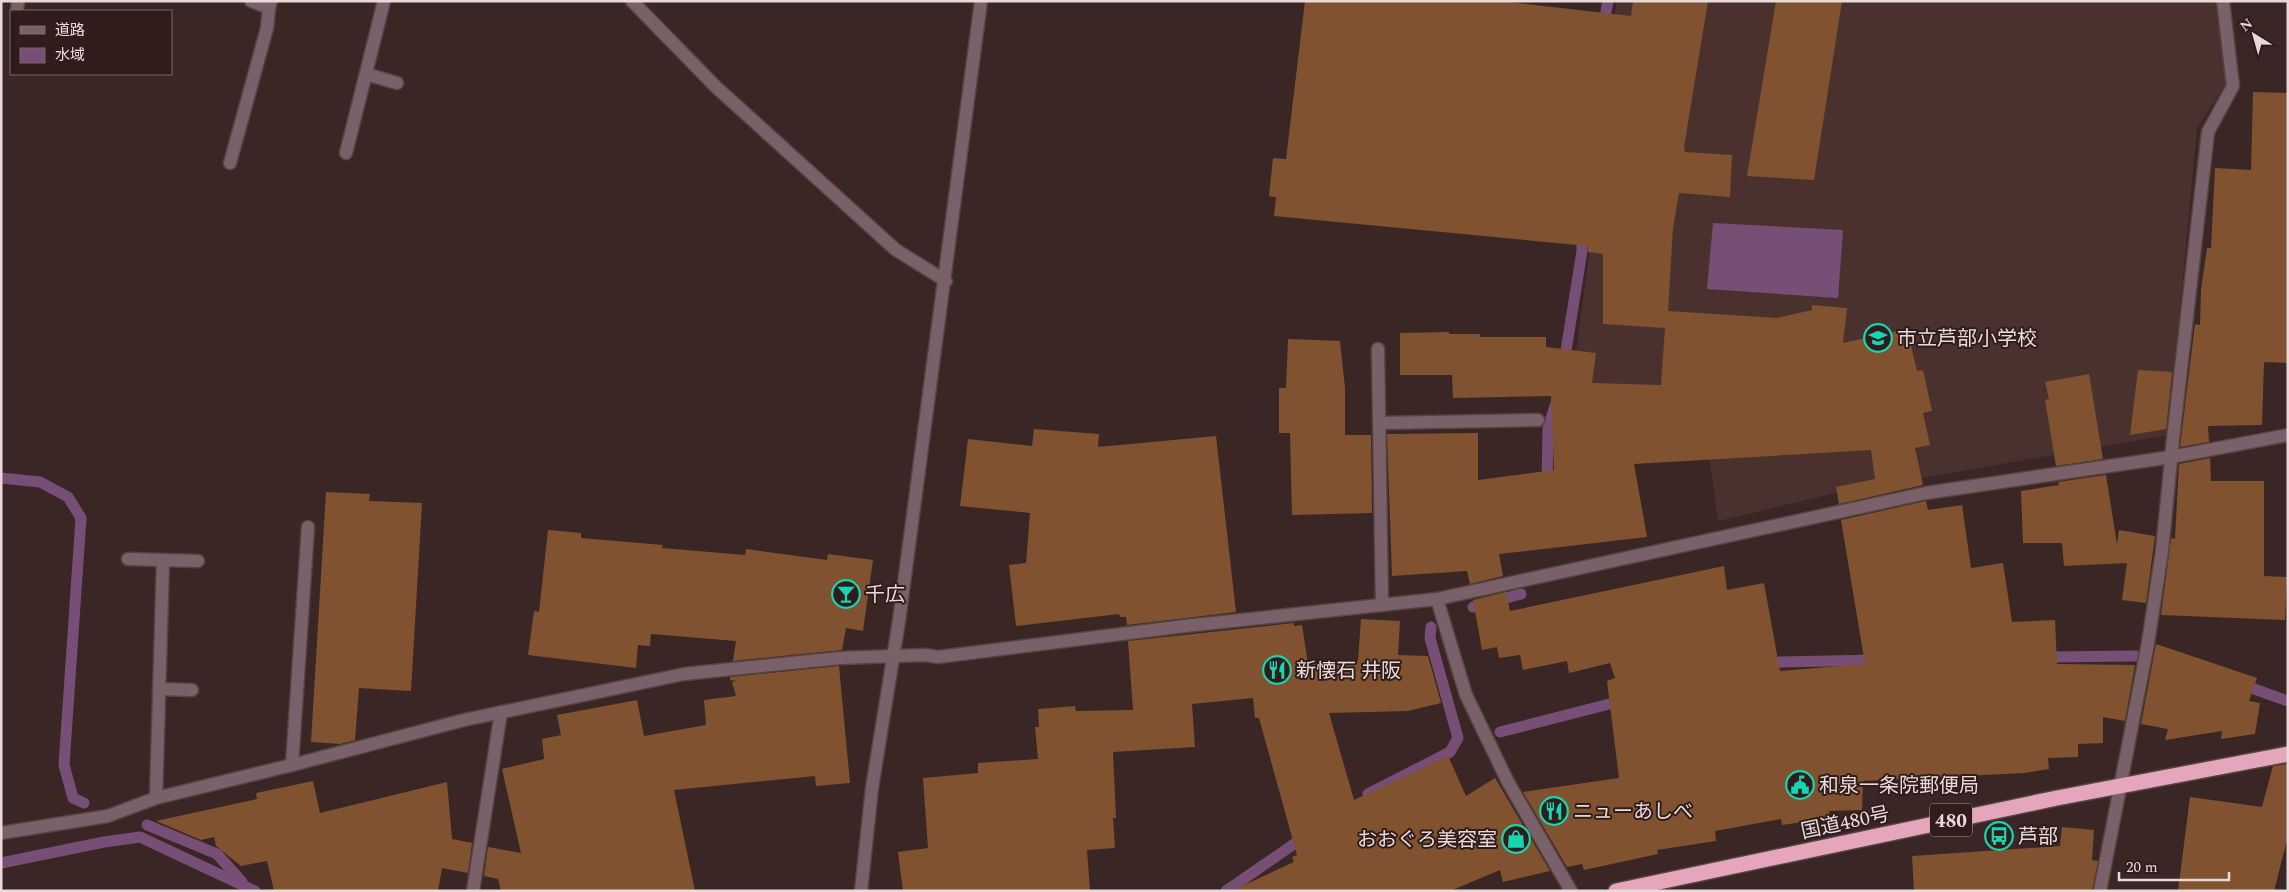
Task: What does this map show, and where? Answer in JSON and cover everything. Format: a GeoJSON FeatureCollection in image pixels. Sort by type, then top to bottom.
{"type":"FeatureCollection","features":[{"type":"Feature","properties":{"kind":"highway","name":"国道480号"},"geometry":{"type":"LineString","coordinates":[[1616,891],[2119,786],[2288,754]]}},
{"type":"Feature","properties":{"kind":"street"},"geometry":{"type":"LineString","coordinates":[[230,163],[267,28],[270,5],[251,1]]}},
{"type":"Feature","properties":{"kind":"street"},"geometry":{"type":"LineString","coordinates":[[346,153],[384,1]]}},
{"type":"Feature","properties":{"kind":"street"},"geometry":{"type":"LineString","coordinates":[[632,1],[716,87],[896,250],[946,281]]}},
{"type":"Feature","properties":{"kind":"street"},"geometry":{"type":"LineString","coordinates":[[862,891],[872,788],[894,657],[946,281],[981,1]]}},
{"type":"Feature","properties":{"kind":"street"},"geometry":{"type":"LineString","coordinates":[[2100,891],[2150,634],[2162,551],[2208,132],[2234,86],[2223,1]]}},
{"type":"Feature","properties":{"kind":"street"},"geometry":{"type":"LineString","coordinates":[[366,74],[397,83]]}},
{"type":"Feature","properties":{"kind":"street"},"geometry":{"type":"LineString","coordinates":[[1378,349],[1382,605]]}},
{"type":"Feature","properties":{"kind":"street"},"geometry":{"type":"LineString","coordinates":[[1379,423],[1538,420]]}},
{"type":"Feature","properties":{"kind":"street"},"geometry":{"type":"LineString","coordinates":[[1,833],[108,816],[156,798],[501,712],[684,674],[840,658],[925,655],[938,657],[1185,626],[1437,599],[1926,493],[2171,457],[2288,435]]}},
{"type":"Feature","properties":{"kind":"street"},"geometry":{"type":"LineString","coordinates":[[292,765],[308,526]]}},
{"type":"Feature","properties":{"kind":"street"},"geometry":{"type":"LineString","coordinates":[[128,559],[198,561]]}},
{"type":"Feature","properties":{"kind":"street"},"geometry":{"type":"LineString","coordinates":[[156,798],[163,560]]}},
{"type":"Feature","properties":{"kind":"street"},"geometry":{"type":"LineString","coordinates":[[1437,599],[1466,695],[1508,782],[1571,891]]}},
{"type":"Feature","properties":{"kind":"street"},"geometry":{"type":"LineString","coordinates":[[159,689],[192,690]]}},
{"type":"Feature","properties":{"kind":"street"},"geometry":{"type":"LineString","coordinates":[[473,891],[501,712]]}},
{"type":"Feature","properties":{"kind":"shaded area","name":"市立芦部小学校"},"geometry":{"type":"Polygon","coordinates":[[[1617,1],[2217,1],[2228,81],[2197,128],[2168,435],[1840,492],[1718,521],[1705,425],[1567,420],[1589,256],[1591,169],[1617,1]]]}},
{"type":"Feature","properties":{"kind":"water"},"geometry":{"type":"Polygon","coordinates":[[[1713,223],[1843,230],[1838,298],[1707,289],[1713,223]]]}},
{"type":"Feature","properties":{"kind":"building"},"geometry":{"type":"Polygon","coordinates":[[[1305,1],[1500,1],[1631,16],[1633,1],[1708,1],[1684,147],[1685,152],[1732,155],[1730,197],[1679,193],[1673,228],[1668,311],[1777,318],[1812,310],[1812,305],[1847,308],[1843,343],[1907,329],[1917,371],[1923,370],[1932,411],[1923,413],[1930,445],[1915,448],[1923,485],[1839,504],[1836,487],[1875,479],[1871,450],[1634,464],[1647,537],[1499,554],[1503,576],[1470,584],[1467,571],[1392,576],[1387,434],[1478,433],[1478,480],[1554,470],[1551,396],[1453,398],[1452,375],[1400,375],[1400,333],[1449,332],[1449,334],[1480,334],[1480,337],[1546,337],[1546,347],[1596,353],[1592,383],[1661,385],[1665,328],[1603,324],[1603,254],[1588,252],[1588,246],[1274,216],[1276,197],[1269,196],[1273,158],[1286,159],[1305,1]]]}},
{"type":"Feature","properties":{"kind":"building"},"geometry":{"type":"Polygon","coordinates":[[[1776,1],[1842,1],[1814,180],[1747,176],[1776,1]]]}},
{"type":"Feature","properties":{"kind":"building"},"geometry":{"type":"Polygon","coordinates":[[[2253,92],[2288,93],[2288,363],[2264,362],[2262,425],[2208,426],[2209,442],[2180,447],[2195,324],[2200,325],[2201,290],[2207,248],[2211,248],[2215,168],[2251,170],[2253,92]]]}},
{"type":"Feature","properties":{"kind":"building"},"geometry":{"type":"Polygon","coordinates":[[[1288,339],[1340,341],[1345,388],[1345,435],[1371,435],[1372,513],[1292,515],[1290,433],[1279,433],[1279,388],[1286,388],[1288,339]]]}},
{"type":"Feature","properties":{"kind":"building"},"geometry":{"type":"Polygon","coordinates":[[[2138,370],[2172,372],[2166,429],[2130,435],[2138,370]]]}},
{"type":"Feature","properties":{"kind":"building"},"geometry":{"type":"Polygon","coordinates":[[[2089,374],[2103,459],[2056,466],[2045,400],[2049,399],[2045,382],[2089,374]]]}},
{"type":"Feature","properties":{"kind":"building"},"geometry":{"type":"Polygon","coordinates":[[[1034,429],[1099,434],[1098,447],[1216,436],[1236,612],[1127,625],[1126,617],[1120,617],[1119,614],[1016,626],[1009,565],[1026,563],[1030,513],[960,506],[968,439],[1032,446],[1034,429]]]}},
{"type":"Feature","properties":{"kind":"building"},"geometry":{"type":"Polygon","coordinates":[[[2210,458],[2211,481],[2264,481],[2264,576],[2287,577],[2285,620],[2161,615],[2171,538],[2175,539],[2179,464],[2210,458]]]}},
{"type":"Feature","properties":{"kind":"building"},"geometry":{"type":"Polygon","coordinates":[[[2106,475],[2117,544],[2119,530],[2155,536],[2146,603],[2122,600],[2127,563],[2064,566],[2062,543],[2023,543],[2021,491],[2059,485],[2058,482],[2106,475]]]}},
{"type":"Feature","properties":{"kind":"building"},"geometry":{"type":"Polygon","coordinates":[[[326,492],[370,494],[369,501],[422,503],[411,691],[359,688],[355,740],[340,744],[311,742],[326,492]]]}},
{"type":"Feature","properties":{"kind":"building"},"geometry":{"type":"Polygon","coordinates":[[[1926,501],[1928,510],[1962,505],[1971,568],[2003,563],[2012,622],[2055,620],[2057,664],[2135,665],[2125,721],[2103,717],[2103,743],[2078,744],[2078,757],[2048,758],[2049,769],[2024,773],[1863,781],[1862,810],[1829,811],[1830,818],[1782,825],[1781,819],[1715,831],[1716,841],[1657,850],[1658,854],[1584,870],[1582,864],[1567,867],[1523,792],[1619,778],[1607,681],[1615,678],[1610,663],[1569,673],[1567,661],[1523,670],[1520,655],[1499,658],[1497,647],[1482,650],[1473,600],[1506,592],[1510,611],[1724,566],[1727,590],[1764,583],[1780,671],[1865,664],[1841,520],[1926,501]]]}},
{"type":"Feature","properties":{"kind":"building"},"geometry":{"type":"Polygon","coordinates":[[[548,530],[581,533],[581,538],[663,545],[662,548],[745,555],[746,549],[827,560],[828,554],[873,560],[863,631],[846,628],[842,650],[733,661],[736,641],[651,634],[650,646],[638,645],[636,668],[528,655],[534,611],[539,612],[548,530]]]}},
{"type":"Feature","properties":{"kind":"building"},"geometry":{"type":"Polygon","coordinates":[[[1361,619],[1400,621],[1398,655],[1428,656],[1441,703],[1408,711],[1329,713],[1354,800],[1448,756],[1466,796],[1495,778],[1550,871],[1503,882],[1500,870],[1450,891],[1231,891],[1294,862],[1292,857],[1297,855],[1259,718],[1255,718],[1253,698],[1192,704],[1195,747],[1113,752],[1116,818],[1113,818],[1115,848],[1087,850],[1090,891],[903,891],[898,852],[928,848],[923,778],[978,773],[978,763],[1038,759],[1035,727],[1039,727],[1038,709],[1075,706],[1076,711],[1133,710],[1128,641],[1294,623],[1294,626],[1302,625],[1308,664],[1358,661],[1361,619]]]}},
{"type":"Feature","properties":{"kind":"building"},"geometry":{"type":"Polygon","coordinates":[[[2156,644],[2257,678],[2249,701],[2260,703],[2255,734],[2221,739],[2222,731],[2165,740],[2168,729],[2141,724],[2156,644]]]}},
{"type":"Feature","properties":{"kind":"building"},"geometry":{"type":"Polygon","coordinates":[[[839,666],[850,783],[816,786],[815,776],[674,790],[695,891],[501,891],[498,879],[484,876],[488,847],[521,853],[502,769],[544,759],[542,739],[561,735],[557,715],[637,700],[644,736],[706,725],[704,700],[736,696],[732,682],[737,681],[730,680],[730,677],[839,666]]]}},
{"type":"Feature","properties":{"kind":"building"},"geometry":{"type":"Polygon","coordinates":[[[2288,764],[2288,836],[2274,891],[2178,891],[2190,797],[2262,807],[2273,766],[2288,764]]]}},
{"type":"Feature","properties":{"kind":"building"},"geometry":{"type":"Polygon","coordinates":[[[313,781],[320,813],[447,782],[452,839],[472,843],[468,873],[442,868],[438,891],[274,891],[267,861],[241,866],[216,846],[214,837],[201,840],[156,821],[257,799],[256,793],[313,781]]]}},
{"type":"Feature","properties":{"kind":"building"},"geometry":{"type":"Polygon","coordinates":[[[2062,827],[2094,830],[2092,860],[2098,861],[2092,891],[1914,891],[1912,856],[2060,846],[2062,827]]]}},
{"type":"Feature","properties":{"kind":"waterway"},"geometry":{"type":"LineString","coordinates":[[1603,27],[1608,1]]}},
{"type":"Feature","properties":{"kind":"waterway"},"geometry":{"type":"LineString","coordinates":[[1564,363],[1582,251],[1582,230]]}},
{"type":"Feature","properties":{"kind":"waterway"},"geometry":{"type":"LineString","coordinates":[[1547,486],[1548,428],[1556,403]]}},
{"type":"Feature","properties":{"kind":"waterway"},"geometry":{"type":"LineString","coordinates":[[1,478],[40,482],[68,497],[81,518],[64,765],[73,798],[84,803]]}},
{"type":"Feature","properties":{"kind":"waterway"},"geometry":{"type":"LineString","coordinates":[[1473,607],[1521,594]]}},
{"type":"Feature","properties":{"kind":"waterway"},"geometry":{"type":"LineString","coordinates":[[1368,794],[1450,752],[1458,738],[1430,638],[1431,627]]}},
{"type":"Feature","properties":{"kind":"waterway"},"geometry":{"type":"LineString","coordinates":[[2043,657],[2137,656]]}},
{"type":"Feature","properties":{"kind":"waterway"},"geometry":{"type":"LineString","coordinates":[[1764,667],[1779,662],[1880,660]]}},
{"type":"Feature","properties":{"kind":"waterway"},"geometry":{"type":"LineString","coordinates":[[2240,684],[2288,701]]}},
{"type":"Feature","properties":{"kind":"waterway"},"geometry":{"type":"LineString","coordinates":[[1500,732],[1625,700]]}},
{"type":"Feature","properties":{"kind":"waterway"},"geometry":{"type":"LineString","coordinates":[[147,825],[217,854],[242,882]]}},
{"type":"Feature","properties":{"kind":"waterway"},"geometry":{"type":"LineString","coordinates":[[1226,891],[1307,835]]}},
{"type":"Feature","properties":{"kind":"waterway"},"geometry":{"type":"LineString","coordinates":[[1,863],[104,842],[140,837],[255,891]]}},
{"type":"Feature","properties":{"kind":"place","name":"市立芦部小学校"},"geometry":{"type":"Point","coordinates":[1878,338]}},
{"type":"Feature","properties":{"kind":"place","name":"千広"},"geometry":{"type":"Point","coordinates":[846,594]}},
{"type":"Feature","properties":{"kind":"place","name":"新懐石 井阪"},"geometry":{"type":"Point","coordinates":[1277,670]}},
{"type":"Feature","properties":{"kind":"place","name":"和泉一条院郵便局"},"geometry":{"type":"Point","coordinates":[1800,785]}},
{"type":"Feature","properties":{"kind":"place","name":"ニューあしべ"},"geometry":{"type":"Point","coordinates":[1554,811]}},
{"type":"Feature","properties":{"kind":"place","name":"芦部"},"geometry":{"type":"Point","coordinates":[1999,836]}},
{"type":"Feature","properties":{"kind":"place","name":"おおぐろ美容室"},"geometry":{"type":"Point","coordinates":[1516,839]}}]}
